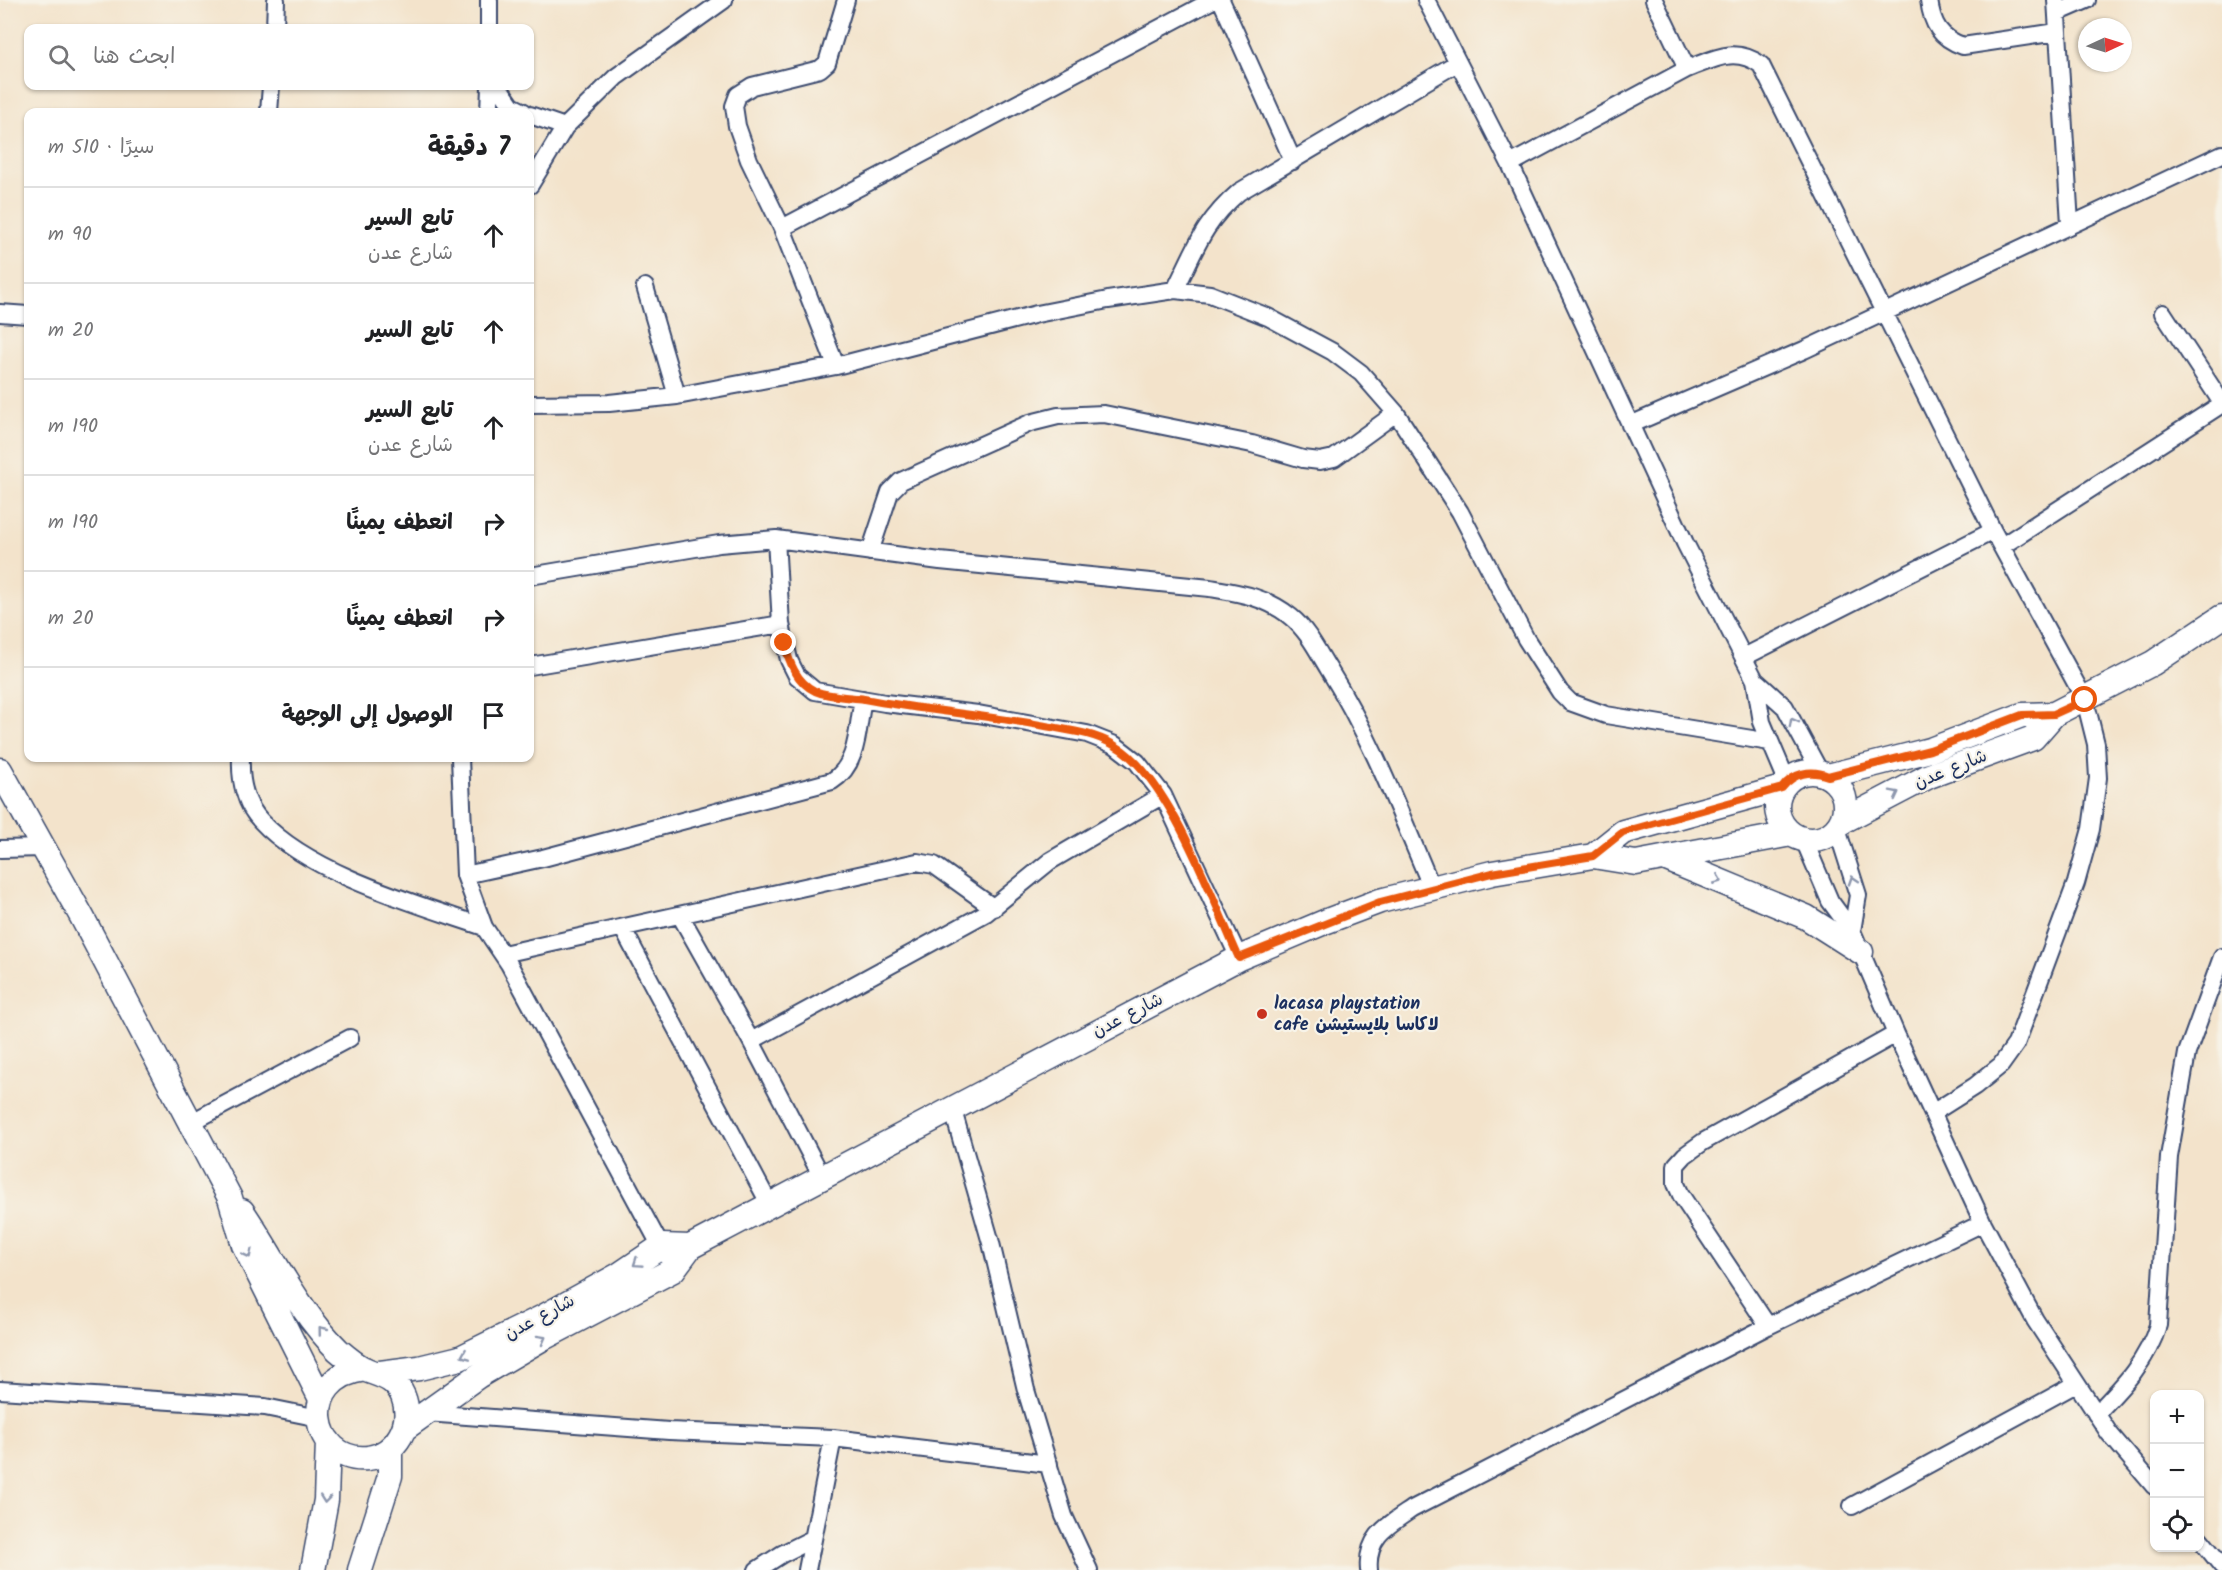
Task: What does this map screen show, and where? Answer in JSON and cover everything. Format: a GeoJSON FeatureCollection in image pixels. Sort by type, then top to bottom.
{"type":"FeatureCollection","features":[{"type":"Feature","properties":{"kind":"street"},"geometry":{"type":"LineString","coordinates":[[275,24],[276,0]]}},
{"type":"Feature","properties":{"kind":"street"},"geometry":{"type":"LineString","coordinates":[[489,0],[489,24]]}},
{"type":"Feature","properties":{"kind":"street"},"geometry":{"type":"LineString","coordinates":[[534,178],[565,127],[616,77],[724,0]]}},
{"type":"Feature","properties":{"kind":"street"},"geometry":{"type":"LineString","coordinates":[[836,366],[782,228],[749,160],[736,126],[735,106],[738,95],[752,86],[820,69],[827,63],[846,0]]}},
{"type":"Feature","properties":{"kind":"street"},"geometry":{"type":"LineString","coordinates":[[782,228],[1214,0]]}},
{"type":"Feature","properties":{"kind":"street"},"geometry":{"type":"LineString","coordinates":[[1221,0],[1293,161]]}},
{"type":"Feature","properties":{"kind":"street"},"geometry":{"type":"LineString","coordinates":[[1426,0],[1509,164],[1630,425],[1755,680],[1762,722],[1784,784]]}},
{"type":"Feature","properties":{"kind":"street"},"geometry":{"type":"LineString","coordinates":[[1654,0],[1687,69]]}},
{"type":"Feature","properties":{"kind":"street"},"geometry":{"type":"LineString","coordinates":[[1929,0],[1931,17],[1939,33],[1949,42],[1963,46],[2057,32]]}},
{"type":"Feature","properties":{"kind":"street"},"geometry":{"type":"LineString","coordinates":[[2070,224],[2056,6],[2087,0]]}},
{"type":"Feature","properties":{"kind":"street"},"geometry":{"type":"LineString","coordinates":[[1509,164],[1687,69],[1718,57],[1737,54],[1749,56],[1761,65],[1993,531],[2085,700],[2097,744],[2098,778],[2091,828],[2076,883],[2033,1002],[2016,1044],[2001,1065],[1975,1086],[1934,1112]]}},
{"type":"Feature","properties":{"kind":"street"},"geometry":{"type":"LineString","coordinates":[[1176,290],[1199,239],[1216,212],[1239,192],[1457,63]]}},
{"type":"Feature","properties":{"kind":"street"},"geometry":{"type":"LineString","coordinates":[[269,108],[271,90]]}},
{"type":"Feature","properties":{"kind":"street"},"geometry":{"type":"LineString","coordinates":[[489,108],[490,90]]}},
{"type":"Feature","properties":{"kind":"street"},"geometry":{"type":"LineString","coordinates":[[501,90],[516,108]]}},
{"type":"Feature","properties":{"kind":"street"},"geometry":{"type":"LineString","coordinates":[[534,116],[565,127]]}},
{"type":"Feature","properties":{"kind":"street"},"geometry":{"type":"LineString","coordinates":[[1630,425],[1743,377],[2222,154]]}},
{"type":"Feature","properties":{"kind":"street"},"geometry":{"type":"LineString","coordinates":[[645,287],[677,396]]}},
{"type":"Feature","properties":{"kind":"street"},"geometry":{"type":"LineString","coordinates":[[534,404],[609,403],[677,396],[836,366],[1037,314],[1176,290],[1210,294],[1268,317],[1333,352],[1361,373],[1396,413],[1460,512],[1532,648],[1560,692],[1570,702],[1606,715],[1770,742]]}},
{"type":"Feature","properties":{"kind":"street"},"geometry":{"type":"LineString","coordinates":[[2002,546],[2222,403],[2163,313]]}},
{"type":"Feature","properties":{"kind":"street"},"geometry":{"type":"LineString","coordinates":[[0,314],[24,315]]}},
{"type":"Feature","properties":{"kind":"street"},"geometry":{"type":"LineString","coordinates":[[870,552],[890,492],[901,482],[1030,423],[1058,416],[1104,414],[1252,444],[1303,459],[1320,461],[1341,454],[1396,413]]}},
{"type":"Feature","properties":{"kind":"street"},"geometry":{"type":"LineString","coordinates":[[1744,657],[1993,531]]}},
{"type":"Feature","properties":{"kind":"street"},"geometry":{"type":"LineString","coordinates":[[776,539],[781,624],[789,660],[797,676],[815,691],[978,714],[1087,734],[1115,745],[1137,762],[1163,795],[1239,958]]}},
{"type":"Feature","properties":{"kind":"street"},"geometry":{"type":"LineString","coordinates":[[534,575],[719,543],[776,539],[870,552],[1210,588],[1247,594],[1291,616],[1308,634],[1343,692],[1377,758],[1432,888]]}},
{"type":"Feature","properties":{"kind":"street","name":"شارع عدن"},"geometry":{"type":"LineString","coordinates":[[1824,774],[1930,750],[2022,715],[2054,714],[2153,663],[2222,617]]}},
{"type":"Feature","properties":{"kind":"street"},"geometry":{"type":"LineString","coordinates":[[534,665],[781,624]]}},
{"type":"Feature","properties":{"kind":"street"},"geometry":{"type":"LineString","coordinates":[[1755,680],[1785,707],[1824,774],[1838,784],[1844,795],[1846,808],[1840,825],[1858,895],[1857,942]]}},
{"type":"Feature","properties":{"kind":"street"},"geometry":{"type":"LineString","coordinates":[[465,875],[554,855],[832,781],[843,774],[851,764],[863,699]]}},
{"type":"Feature","properties":{"kind":"street","name":"شارع عدن"},"geometry":{"type":"LineString","coordinates":[[1840,825],[1929,776],[2033,738],[2054,714]]}},
{"type":"Feature","properties":{"kind":"street"},"geometry":{"type":"LineString","coordinates":[[241,762],[240,772],[245,795],[259,820],[283,842],[370,888],[484,927]]}},
{"type":"Feature","properties":{"kind":"street"},"geometry":{"type":"LineString","coordinates":[[460,762],[465,875],[484,927],[503,954],[673,1270]]}},
{"type":"Feature","properties":{"kind":"street"},"geometry":{"type":"LineString","coordinates":[[0,770],[44,848],[230,1198],[244,1245],[320,1408],[328,1441],[326,1500],[313,1570]]}},
{"type":"Feature","properties":{"kind":"street"},"geometry":{"type":"LineString","coordinates":[[1824,774],[1802,772],[1784,784],[1776,804],[1780,821],[1797,837],[1830,901],[1857,942],[1896,1034],[1934,1112],[1983,1223],[2036,1320],[2109,1433],[2150,1481]]}},
{"type":"Feature","properties":{"kind":"street","name":"شارع عدن"},"geometry":{"type":"LineString","coordinates":[[1593,856],[1623,832],[1784,784]]}},
{"type":"Feature","properties":{"kind":"street"},"geometry":{"type":"LineString","coordinates":[[751,1041],[993,908],[1050,861],[1163,795]]}},
{"type":"Feature","properties":{"kind":"street"},"geometry":{"type":"LineString","coordinates":[[1797,837],[1816,841],[1840,825]]}},
{"type":"Feature","properties":{"kind":"street","name":"شارع عدن"},"geometry":{"type":"LineString","coordinates":[[405,1428],[478,1376],[534,1343],[673,1270],[690,1247],[952,1107],[1239,958],[1327,921],[1380,902],[1492,873],[1593,856],[1636,863],[1797,837]]}},
{"type":"Feature","properties":{"kind":"street"},"geometry":{"type":"LineString","coordinates":[[0,849],[44,848]]}},
{"type":"Feature","properties":{"kind":"street"},"geometry":{"type":"LineString","coordinates":[[1664,858],[1806,917],[1857,942]]}},
{"type":"Feature","properties":{"kind":"street"},"geometry":{"type":"LineString","coordinates":[[503,954],[917,862],[934,865],[993,908]]}},
{"type":"Feature","properties":{"kind":"street"},"geometry":{"type":"LineString","coordinates":[[680,915],[751,1041],[822,1177]]}},
{"type":"Feature","properties":{"kind":"street"},"geometry":{"type":"LineString","coordinates":[[623,929],[770,1205]]}},
{"type":"Feature","properties":{"kind":"street"},"geometry":{"type":"LineString","coordinates":[[2096,1414],[2140,1365],[2152,1346],[2158,1326],[2169,1157],[2184,1065],[2222,957]]}},
{"type":"Feature","properties":{"kind":"street"},"geometry":{"type":"LineString","coordinates":[[1768,1326],[1682,1197],[1676,1184],[1676,1165],[1703,1142],[1896,1034]]}},
{"type":"Feature","properties":{"kind":"street"},"geometry":{"type":"LineString","coordinates":[[190,1123],[350,1038]]}},
{"type":"Feature","properties":{"kind":"street"},"geometry":{"type":"LineString","coordinates":[[952,1107],[991,1243],[1026,1390],[1064,1516],[1089,1570]]}},
{"type":"Feature","properties":{"kind":"street"},"geometry":{"type":"LineString","coordinates":[[230,1198],[243,1211],[285,1279],[316,1323],[339,1350],[373,1371],[390,1378],[403,1396],[407,1417],[405,1428],[390,1449],[380,1455],[357,1458],[346,1455],[328,1441]]}},
{"type":"Feature","properties":{"kind":"street"},"geometry":{"type":"LineString","coordinates":[[1369,1570],[1368,1558],[1372,1541],[1382,1528],[1412,1509],[1768,1326],[1983,1223]]}},
{"type":"Feature","properties":{"kind":"street","name":"شارع عدن"},"geometry":{"type":"LineString","coordinates":[[373,1371],[419,1368],[460,1358],[543,1317],[619,1275],[662,1246],[690,1247]]}},
{"type":"Feature","properties":{"kind":"street"},"geometry":{"type":"LineString","coordinates":[[320,1408],[328,1386],[338,1377],[351,1371],[373,1371]]}},
{"type":"Feature","properties":{"kind":"street"},"geometry":{"type":"LineString","coordinates":[[1852,1506],[2076,1384]]}},
{"type":"Feature","properties":{"kind":"street"},"geometry":{"type":"LineString","coordinates":[[0,1390],[265,1407],[320,1408]]}},
{"type":"Feature","properties":{"kind":"street"},"geometry":{"type":"LineString","coordinates":[[426,1413],[669,1431],[833,1438],[1049,1464]]}},
{"type":"Feature","properties":{"kind":"street"},"geometry":{"type":"LineString","coordinates":[[807,1570],[833,1438]]}},
{"type":"Feature","properties":{"kind":"street"},"geometry":{"type":"LineString","coordinates":[[360,1570],[388,1484],[390,1449]]}},
{"type":"Feature","properties":{"kind":"street"},"geometry":{"type":"LineString","coordinates":[[757,1570],[782,1554],[813,1539]]}},
{"type":"Feature","properties":{"kind":"street"},"geometry":{"type":"LineString","coordinates":[[2204,1545],[2222,1566]]}},
{"type":"Feature","properties":{"kind":"place","name":"lacasa playstation cafe لاكاسا بلايستيشن"},"geometry":{"type":"Point","coordinates":[1262,1014]}},
{"type":"Feature","properties":{"kind":"route"},"geometry":{"type":"LineString","coordinates":[[784,643],[797,676],[815,691],[885,703],[978,714],[1087,734],[1115,745],[1137,762],[1163,795],[1239,958],[1327,921],[1380,902],[1492,873],[1593,856],[1623,832],[1782,788],[1786,781],[1802,772],[1820,772],[1828,776],[1898,759],[1930,750],[2022,715],[2054,714],[2085,700]]}}]}
